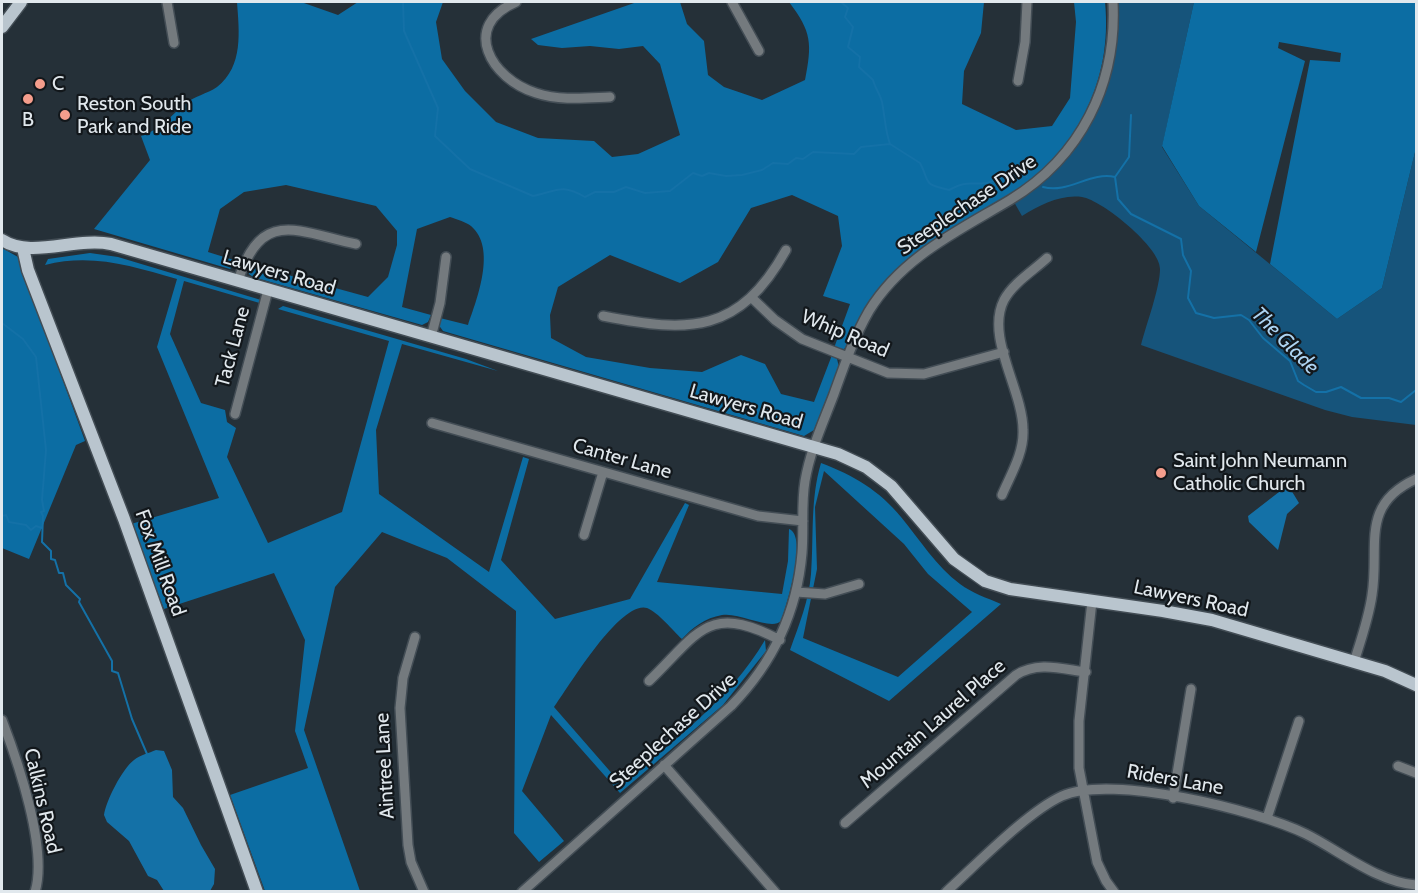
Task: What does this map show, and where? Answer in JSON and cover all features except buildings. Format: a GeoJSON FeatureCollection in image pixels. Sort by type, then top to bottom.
{"type":"FeatureCollection","features":[{"type":"Feature","properties":{"kind":"main road"},"geometry":{"type":"LineString","coordinates":[[2,27],[21,2]]}},
{"type":"Feature","properties":{"kind":"main road"},"geometry":{"type":"LineString","coordinates":[[2,230],[23,248]]}},
{"type":"Feature","properties":{"kind":"main road","name":"Lawyers Road"},"geometry":{"type":"LineString","coordinates":[[2,240],[23,248],[76,242],[100,242],[814,446],[853,460],[878,475],[901,496],[954,559],[973,575],[1010,589],[1212,620],[1385,671],[1416,685]]}},
{"type":"Feature","properties":{"kind":"main road","name":"Fox Mill Road"},"geometry":{"type":"LineString","coordinates":[[23,248],[28,270],[124,519],[257,891]]}},
{"type":"Feature","properties":{"kind":"street"},"geometry":{"type":"LineString","coordinates":[[167,2],[174,43]]}},
{"type":"Feature","properties":{"kind":"street"},"geometry":{"type":"LineString","coordinates":[[516,2],[493,17],[486,29],[488,54],[498,70],[524,89],[546,96],[610,98]]}},
{"type":"Feature","properties":{"kind":"street"},"geometry":{"type":"LineString","coordinates":[[732,2],[759,51]]}},
{"type":"Feature","properties":{"kind":"street"},"geometry":{"type":"LineString","coordinates":[[1018,81],[1026,42],[1026,2]]}},
{"type":"Feature","properties":{"kind":"street","name":"Steeplechase Drive"},"geometry":{"type":"LineString","coordinates":[[522,891],[745,692],[780,640],[796,592],[802,551],[805,482],[814,446],[848,357],[870,310],[905,268],[932,246],[1038,182],[1069,150],[1089,120],[1103,87],[1112,50],[1113,2]]}},
{"type":"Feature","properties":{"kind":"street"},"geometry":{"type":"LineString","coordinates":[[238,281],[250,249],[258,240],[275,231],[293,230],[356,244]]}},
{"type":"Feature","properties":{"kind":"street"},"geometry":{"type":"LineString","coordinates":[[603,316],[667,326],[694,324],[726,315],[752,298],[766,284],[786,250]]}},
{"type":"Feature","properties":{"kind":"street"},"geometry":{"type":"LineString","coordinates":[[431,337],[440,303],[446,257]]}},
{"type":"Feature","properties":{"kind":"street"},"geometry":{"type":"LineString","coordinates":[[1002,495],[1020,453],[1024,430],[999,323],[1005,300],[1015,286],[1047,258]]}},
{"type":"Feature","properties":{"kind":"street","name":"Tack Lane"},"geometry":{"type":"LineString","coordinates":[[235,414],[268,290]]}},
{"type":"Feature","properties":{"kind":"street","name":"Whip Road"},"geometry":{"type":"LineString","coordinates":[[752,298],[775,320],[802,339],[888,373],[912,375],[1004,352]]}},
{"type":"Feature","properties":{"kind":"street","name":"Canter Lane"},"geometry":{"type":"LineString","coordinates":[[432,423],[758,516],[803,521]]}},
{"type":"Feature","properties":{"kind":"street"},"geometry":{"type":"LineString","coordinates":[[584,535],[603,472]]}},
{"type":"Feature","properties":{"kind":"street"},"geometry":{"type":"LineString","coordinates":[[1354,662],[1373,593],[1373,539],[1377,517],[1394,493],[1416,479]]}},
{"type":"Feature","properties":{"kind":"street"},"geometry":{"type":"LineString","coordinates":[[796,592],[825,594],[859,584]]}},
{"type":"Feature","properties":{"kind":"street"},"geometry":{"type":"LineString","coordinates":[[1092,601],[1078,741],[1083,791],[1096,862],[1114,891]]}},
{"type":"Feature","properties":{"kind":"street"},"geometry":{"type":"LineString","coordinates":[[649,681],[700,632],[717,623],[745,624],[780,640]]}},
{"type":"Feature","properties":{"kind":"street","name":"Aintree Lane"},"geometry":{"type":"LineString","coordinates":[[415,637],[403,678],[400,726],[408,845],[411,862],[424,891]]}},
{"type":"Feature","properties":{"kind":"street","name":"Mountain Laurel Place"},"geometry":{"type":"LineString","coordinates":[[845,823],[1020,672],[1044,666],[1086,672]]}},
{"type":"Feature","properties":{"kind":"street"},"geometry":{"type":"LineString","coordinates":[[1173,798],[1191,689]]}},
{"type":"Feature","properties":{"kind":"street","name":"Calkins Road"},"geometry":{"type":"LineString","coordinates":[[2,720],[37,843],[39,864],[35,891]]}},
{"type":"Feature","properties":{"kind":"street"},"geometry":{"type":"LineString","coordinates":[[1267,818],[1299,722]]}},
{"type":"Feature","properties":{"kind":"street"},"geometry":{"type":"LineString","coordinates":[[664,765],[775,891]]}},
{"type":"Feature","properties":{"kind":"street"},"geometry":{"type":"LineString","coordinates":[[1398,766],[1416,773]]}},
{"type":"Feature","properties":{"kind":"street","name":"Riders Lane"},"geometry":{"type":"LineString","coordinates":[[946,891],[1040,810],[1063,796],[1083,791],[1116,788],[1221,806],[1267,818],[1325,843],[1390,879],[1416,885]]}},
{"type":"Feature","properties":{"kind":"shaded area"},"geometry":{"type":"Polygon","coordinates":[[[237,2],[301,2],[338,15],[358,2],[443,2],[436,22],[442,59],[465,91],[496,122],[538,138],[594,141],[612,157],[638,154],[680,135],[660,64],[643,46],[619,49],[590,46],[562,48],[538,45],[531,39],[637,2],[680,2],[687,24],[704,41],[708,75],[724,87],[762,100],[805,80],[809,57],[808,39],[797,12],[789,2],[984,2],[981,33],[964,71],[962,104],[1016,130],[1052,126],[1070,98],[1076,22],[1074,2],[1105,2],[1106,32],[1103,60],[1096,87],[1071,136],[1053,158],[1033,178],[1009,196],[920,250],[909,260],[891,281],[854,340],[844,349],[834,348],[850,304],[823,296],[842,246],[838,216],[792,195],[751,208],[718,262],[680,283],[610,255],[558,287],[550,315],[551,338],[586,357],[650,368],[702,372],[741,355],[765,364],[781,394],[814,402],[832,355],[837,359],[839,367],[814,430],[804,436],[443,331],[438,324],[440,318],[468,325],[480,288],[484,260],[479,236],[471,226],[450,217],[417,229],[402,307],[431,315],[428,322],[422,325],[249,274],[248,264],[368,297],[388,277],[397,245],[397,231],[376,206],[286,185],[244,192],[220,209],[208,252],[237,261],[230,269],[94,229],[150,160],[141,136],[160,126],[189,101],[217,87],[226,79],[236,59],[238,48],[237,2]]]}},
{"type":"Feature","properties":{"kind":"shaded area"},"geometry":{"type":"Polygon","coordinates":[[[1113,2],[1194,2],[1162,147],[1199,206],[1337,319],[1382,288],[1416,148],[1416,425],[1352,417],[1325,410],[1141,345],[1160,269],[1158,260],[1141,238],[1116,216],[1082,197],[1066,197],[1043,204],[1022,216],[1014,202],[1103,87],[1113,2]]]}},
{"type":"Feature","properties":{"kind":"shaded area"},"geometry":{"type":"Polygon","coordinates":[[[1194,2],[1416,2],[1416,148],[1382,288],[1337,319],[1270,264],[1310,60],[1340,62],[1341,53],[1279,42],[1278,48],[1305,61],[1256,252],[1199,206],[1162,146],[1194,2]]]}},
{"type":"Feature","properties":{"kind":"shaded area"},"geometry":{"type":"Polygon","coordinates":[[[2,248],[18,257],[85,441],[76,445],[29,559],[2,548],[2,248]]]}},
{"type":"Feature","properties":{"kind":"shaded area"},"geometry":{"type":"Polygon","coordinates":[[[90,253],[118,257],[261,300],[263,304],[184,281],[170,334],[201,403],[225,410],[227,422],[236,428],[227,457],[268,543],[342,512],[389,341],[278,309],[283,306],[466,359],[498,371],[402,344],[376,430],[379,494],[489,572],[523,457],[529,459],[501,560],[555,619],[630,599],[685,503],[689,505],[657,582],[782,594],[788,561],[789,529],[794,534],[797,544],[794,572],[781,621],[770,624],[722,615],[700,624],[682,639],[651,610],[636,609],[623,617],[609,631],[571,682],[554,707],[622,785],[718,700],[751,662],[765,640],[766,651],[723,705],[620,793],[551,715],[522,791],[564,841],[539,862],[514,833],[516,611],[447,558],[382,532],[335,587],[304,730],[360,891],[265,891],[230,795],[308,768],[295,731],[305,640],[274,573],[164,609],[131,524],[219,498],[157,347],[177,279],[127,266],[95,261],[79,260],[45,265],[48,259],[90,253]]]}},
{"type":"Feature","properties":{"kind":"shaded area"},"geometry":{"type":"Polygon","coordinates":[[[821,463],[865,485],[893,508],[951,577],[970,590],[1001,604],[889,701],[790,650],[810,584],[814,504],[821,463]],[[824,471],[815,507],[817,569],[803,638],[898,677],[972,612],[928,574],[904,544],[824,471]]]}},
{"type":"Feature","properties":{"kind":"shaded area"},"geometry":{"type":"Polygon","coordinates":[[[1288,485],[1299,503],[1287,514],[1278,550],[1249,522],[1248,516],[1288,485]]]}},
{"type":"Feature","properties":{"kind":"shaded area"},"geometry":{"type":"Polygon","coordinates":[[[156,750],[164,751],[172,770],[173,797],[183,808],[215,869],[214,884],[210,891],[164,891],[157,880],[148,876],[129,841],[107,822],[104,815],[115,786],[129,764],[156,750]]]}},
{"type":"Feature","properties":{"kind":"waterway","name":"The Glade"},"geometry":{"type":"LineString","coordinates":[[403,2],[404,31],[438,108],[435,136],[470,169],[533,196],[559,189],[570,190],[585,197],[595,192],[614,192],[626,187],[645,193],[670,191],[693,173],[702,176],[709,173],[726,176],[742,175],[762,170],[773,163],[788,164],[796,158],[803,159],[813,152],[854,154],[861,147],[890,144],[920,163],[930,184],[949,190],[964,184],[986,183],[1011,174],[1027,177]]}},
{"type":"Feature","properties":{"kind":"waterway"},"geometry":{"type":"LineString","coordinates":[[841,2],[848,8],[845,17],[853,27],[848,47],[860,57],[859,67],[873,80],[882,102],[890,144]]}},
{"type":"Feature","properties":{"kind":"waterway"},"geometry":{"type":"LineString","coordinates":[[1115,177],[1129,157],[1131,115]]}},
{"type":"Feature","properties":{"kind":"waterway","name":"The Glade"},"geometry":{"type":"LineString","coordinates":[[1043,187],[1061,188],[1097,177],[1115,177]]}},
{"type":"Feature","properties":{"kind":"waterway","name":"The Glade"},"geometry":{"type":"LineString","coordinates":[[1115,177],[1118,199],[1131,214],[1181,239],[1183,255],[1191,271],[1188,298],[1196,313],[1214,318],[1241,315],[1249,320],[1263,338],[1290,361],[1298,381],[1316,392],[1326,392],[1341,387],[1361,398],[1389,398],[1401,402],[1416,390]]}},
{"type":"Feature","properties":{"kind":"waterway"},"geometry":{"type":"LineString","coordinates":[[2,323],[23,339],[36,357],[46,450],[42,500],[44,511],[41,512],[43,516],[42,542],[51,551],[51,559],[55,560],[59,573],[63,573],[66,585],[80,599],[79,602],[112,661],[112,671],[118,673],[132,719],[147,754]]}},
{"type":"Feature","properties":{"kind":"waterway"},"geometry":{"type":"LineString","coordinates":[[2,516],[6,515],[9,522],[26,525],[31,530],[36,526],[42,528]]}},
{"type":"Feature","properties":{"kind":"place","name":"C"},"geometry":{"type":"Point","coordinates":[40,84]}},
{"type":"Feature","properties":{"kind":"place","name":"B"},"geometry":{"type":"Point","coordinates":[28,99]}},
{"type":"Feature","properties":{"kind":"place","name":"Reston South Park and Ride"},"geometry":{"type":"Point","coordinates":[65,115]}},
{"type":"Feature","properties":{"kind":"place","name":"Saint John Neumann Catholic Church"},"geometry":{"type":"Point","coordinates":[1161,473]}}]}
